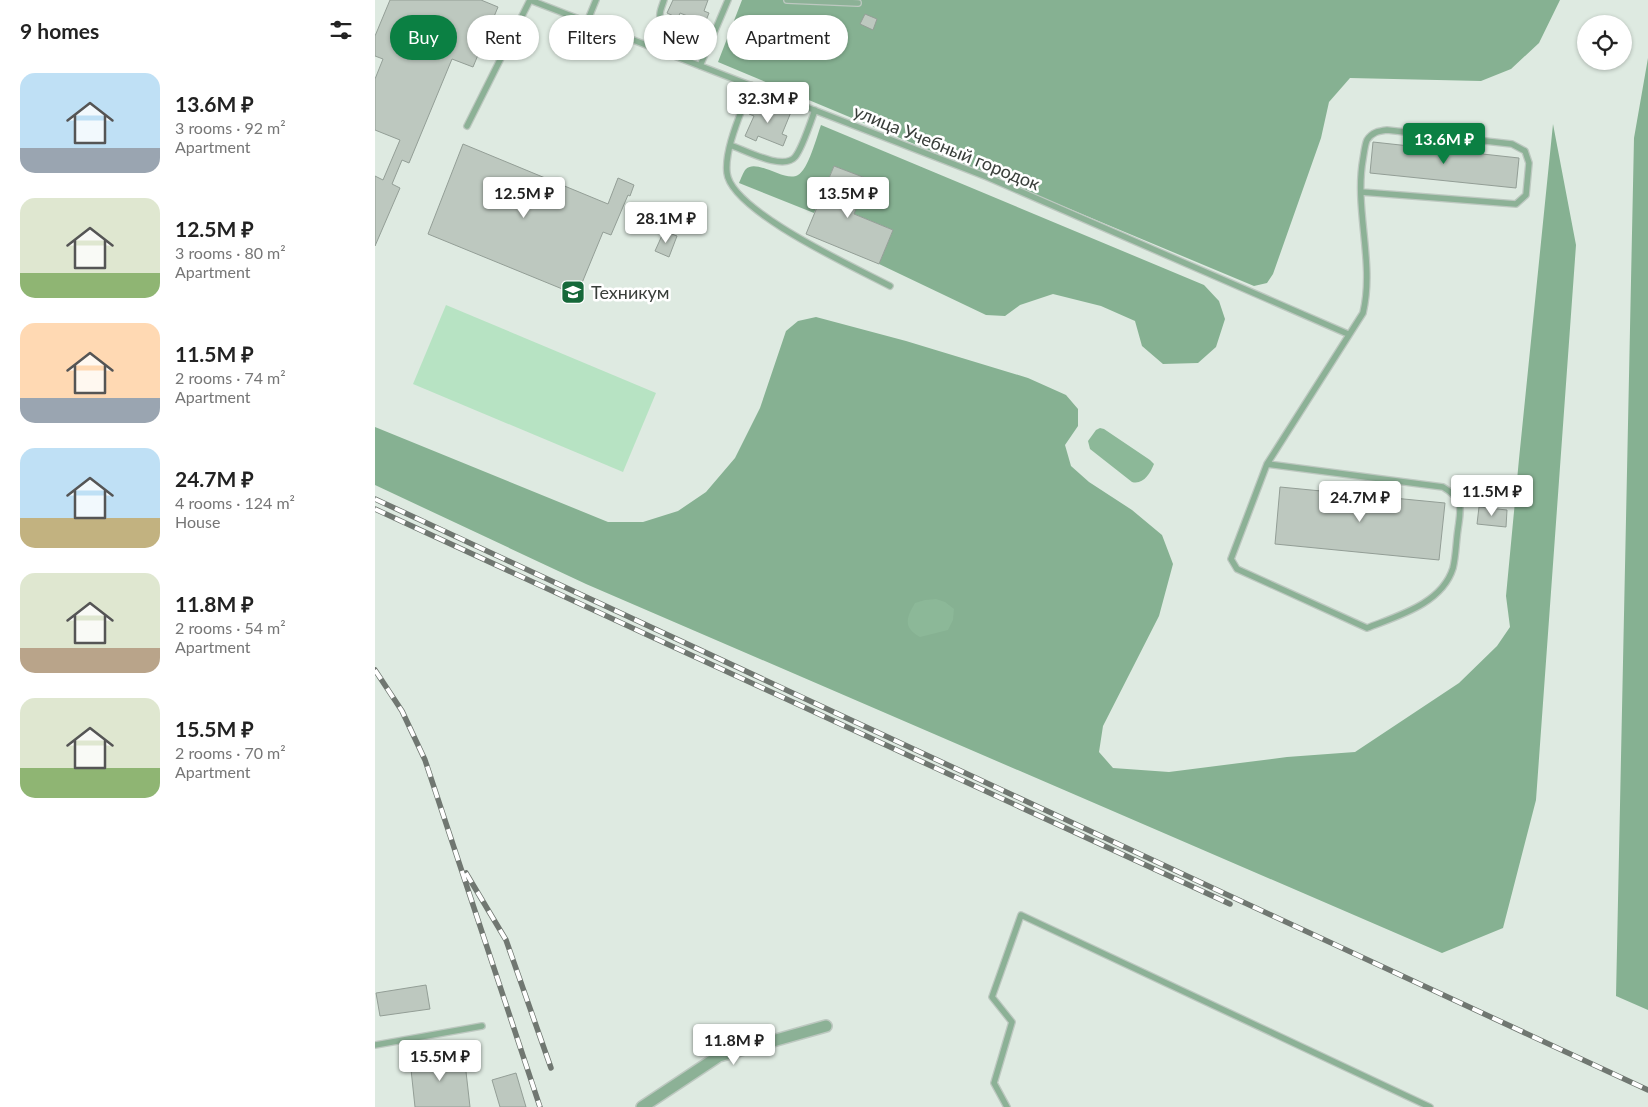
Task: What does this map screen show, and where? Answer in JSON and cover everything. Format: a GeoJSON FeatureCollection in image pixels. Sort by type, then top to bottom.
{"type":"FeatureCollection","features":[{"type":"Feature","properties":{"kind":"street"},"geometry":{"type":"LineString","coordinates":[[642,1107],[719,1056],[826,1026]]}},
{"type":"Feature","properties":{"kind":"lane","name":"улица Учебный городок"},"geometry":{"type":"LineString","coordinates":[[530,0],[569,15]]}},
{"type":"Feature","properties":{"kind":"lane"},"geometry":{"type":"LineString","coordinates":[[467,126],[530,0]]}},
{"type":"Feature","properties":{"kind":"lane"},"geometry":{"type":"LineString","coordinates":[[590,15],[596,0]]}},
{"type":"Feature","properties":{"kind":"lane"},"geometry":{"type":"LineString","coordinates":[[659,15],[664,0]]}},
{"type":"Feature","properties":{"kind":"lane"},"geometry":{"type":"LineString","coordinates":[[717,27],[728,0]]}},
{"type":"Feature","properties":{"kind":"lane"},"geometry":{"type":"LineString","coordinates":[[787,0],[858,3]]}},
{"type":"Feature","properties":{"kind":"lane","name":"улица Учебный городок"},"geometry":{"type":"LineString","coordinates":[[634,40],[987,177],[1348,334]]}},
{"type":"Feature","properties":{"kind":"lane"},"geometry":{"type":"LineString","coordinates":[[700,66],[703,60]]}},
{"type":"Feature","properties":{"kind":"lane"},"geometry":{"type":"LineString","coordinates":[[751,85],[730,145],[727,173],[733,188],[743,200],[781,228],[890,286]]}},
{"type":"Feature","properties":{"kind":"lane"},"geometry":{"type":"LineString","coordinates":[[730,145],[779,163],[789,162],[797,156],[815,110]]}},
{"type":"Feature","properties":{"kind":"lane"},"geometry":{"type":"LineString","coordinates":[[1267,464],[1443,487],[1455,495],[1461,506],[1453,568],[1443,587],[1409,612],[1367,628],[1237,569],[1231,559],[1267,464],[1363,313],[1367,295],[1361,192],[1361,172],[1367,140],[1375,132],[1387,130],[1512,144],[1525,151],[1529,163],[1525,195],[1516,204],[1361,192]]}},
{"type":"Feature","properties":{"kind":"lane"},"geometry":{"type":"LineString","coordinates":[[1007,1107],[994,1083],[1012,1022],[992,997],[1021,915],[1430,1107]]}},
{"type":"Feature","properties":{"kind":"lane"},"geometry":{"type":"LineString","coordinates":[[375,1045],[482,1026]]}},
{"type":"Feature","properties":{"kind":"shaded area"},"geometry":{"type":"Polygon","coordinates":[[[742,0],[1560,0],[1539,43],[1511,69],[1481,81],[1350,78],[1329,102],[1321,138],[1273,274],[1267,283],[1254,286],[718,62],[727,39],[727,60],[848,60],[848,15],[736,15],[742,0]]]}},
{"type":"Feature","properties":{"kind":"shaded area"},"geometry":{"type":"Polygon","coordinates":[[[1648,58],[1648,1010],[1616,996],[1634,138],[1648,58]]]}},
{"type":"Feature","properties":{"kind":"shaded area"},"geometry":{"type":"Polygon","coordinates":[[[1553,124],[1576,245],[1536,800],[1503,928],[1442,953],[586,584],[375,485],[375,427],[608,522],[643,522],[678,511],[706,492],[735,458],[760,408],[786,331],[798,321],[816,317],[906,341],[1028,378],[1066,395],[1078,409],[1078,426],[1065,445],[1071,466],[1089,482],[1132,510],[1162,535],[1173,564],[1159,616],[1103,726],[1099,752],[1113,768],[1169,772],[1287,757],[1355,752],[1459,683],[1497,646],[1510,627],[1506,596],[1553,124]]]}},
{"type":"Feature","properties":{"kind":"shaded area"},"geometry":{"type":"Polygon","coordinates":[[[821,125],[1204,285],[1219,301],[1225,319],[1216,347],[1198,363],[1163,364],[1142,346],[1135,321],[1101,306],[1053,294],[1020,305],[1005,316],[986,315],[879,264],[893,230],[854,214],[867,179],[834,166],[814,213],[739,183],[745,170],[751,166],[764,168],[786,176],[798,175],[809,160],[821,125]]]}},
{"type":"Feature","properties":{"kind":"shaded area"},"geometry":{"type":"Polygon","coordinates":[[[446,305],[656,393],[623,472],[413,384],[446,305]]]}},
{"type":"Feature","properties":{"kind":"shaded area"},"geometry":{"type":"Polygon","coordinates":[[[1100,428],[1154,464],[1146,478],[1140,482],[1132,482],[1090,449],[1088,441],[1096,430],[1100,428]]]}},
{"type":"Feature","properties":{"kind":"shaded area"},"geometry":{"type":"Polygon","coordinates":[[[936,599],[945,602],[954,609],[953,620],[948,630],[920,637],[909,626],[908,618],[910,613],[915,603],[936,599]]]}},
{"type":"Feature","properties":{"kind":"building"},"geometry":{"type":"Polygon","coordinates":[[[390,0],[481,0],[498,7],[495,15],[467,15],[467,60],[476,60],[473,67],[455,60],[457,60],[457,15],[390,15],[390,60],[452,60],[409,163],[402,160],[392,184],[400,188],[375,246],[375,176],[383,180],[400,140],[375,130],[375,79],[383,59],[375,56],[375,36],[390,0]]]}},
{"type":"Feature","properties":{"kind":"building"},"geometry":{"type":"Polygon","coordinates":[[[673,0],[708,0],[704,11],[709,13],[708,15],[685,15],[680,13],[679,15],[671,15],[667,13],[673,0]]]}},
{"type":"Feature","properties":{"kind":"building"},"geometry":{"type":"Polygon","coordinates":[[[865,14],[877,19],[873,30],[860,24],[865,14]]]}},
{"type":"Feature","properties":{"kind":"building"},"geometry":{"type":"Polygon","coordinates":[[[753,102],[778,112],[780,107],[791,112],[782,134],[787,136],[783,146],[758,136],[756,141],[745,136],[754,116],[749,114],[753,102]]]}},
{"type":"Feature","properties":{"kind":"building"},"geometry":{"type":"Polygon","coordinates":[[[1373,142],[1519,158],[1516,188],[1370,173],[1373,142]]]}},
{"type":"Feature","properties":{"kind":"building"},"geometry":{"type":"Polygon","coordinates":[[[463,144],[608,204],[618,178],[634,185],[611,235],[603,232],[577,295],[428,234],[463,144]]]}},
{"type":"Feature","properties":{"kind":"building"},"geometry":{"type":"Polygon","coordinates":[[[834,166],[868,179],[854,214],[893,230],[879,264],[806,234],[834,166]]]}},
{"type":"Feature","properties":{"kind":"building"},"geometry":{"type":"Polygon","coordinates":[[[664,231],[677,236],[669,257],[655,251],[664,231]]]}},
{"type":"Feature","properties":{"kind":"building"},"geometry":{"type":"Polygon","coordinates":[[[1280,487],[1445,503],[1439,560],[1275,544],[1280,487]]]}},
{"type":"Feature","properties":{"kind":"building"},"geometry":{"type":"Polygon","coordinates":[[[1479,507],[1507,510],[1506,527],[1477,524],[1479,507]]]}},
{"type":"Feature","properties":{"kind":"building"},"geometry":{"type":"Polygon","coordinates":[[[426,985],[430,1009],[380,1016],[376,993],[426,985]]]}},
{"type":"Feature","properties":{"kind":"building"},"geometry":{"type":"Polygon","coordinates":[[[464,1054],[470,1107],[415,1107],[410,1060],[464,1054]]]}},
{"type":"Feature","properties":{"kind":"building"},"geometry":{"type":"Polygon","coordinates":[[[516,1073],[526,1107],[500,1107],[492,1080],[516,1073]]]}},
{"type":"Feature","properties":{"kind":"railway"},"geometry":{"type":"LineString","coordinates":[[375,499],[1648,1090]]}},
{"type":"Feature","properties":{"kind":"railway"},"geometry":{"type":"LineString","coordinates":[[375,509],[1230,904]]}},
{"type":"Feature","properties":{"kind":"railway"},"geometry":{"type":"LineString","coordinates":[[375,670],[402,711],[425,760],[540,1107]]}},
{"type":"Feature","properties":{"kind":"railway"},"geometry":{"type":"LineString","coordinates":[[466,873],[506,940],[551,1068]]}},
{"type":"Feature","properties":{"kind":"place","name":"Техникум"},"geometry":{"type":"Point","coordinates":[573,292]}}]}
